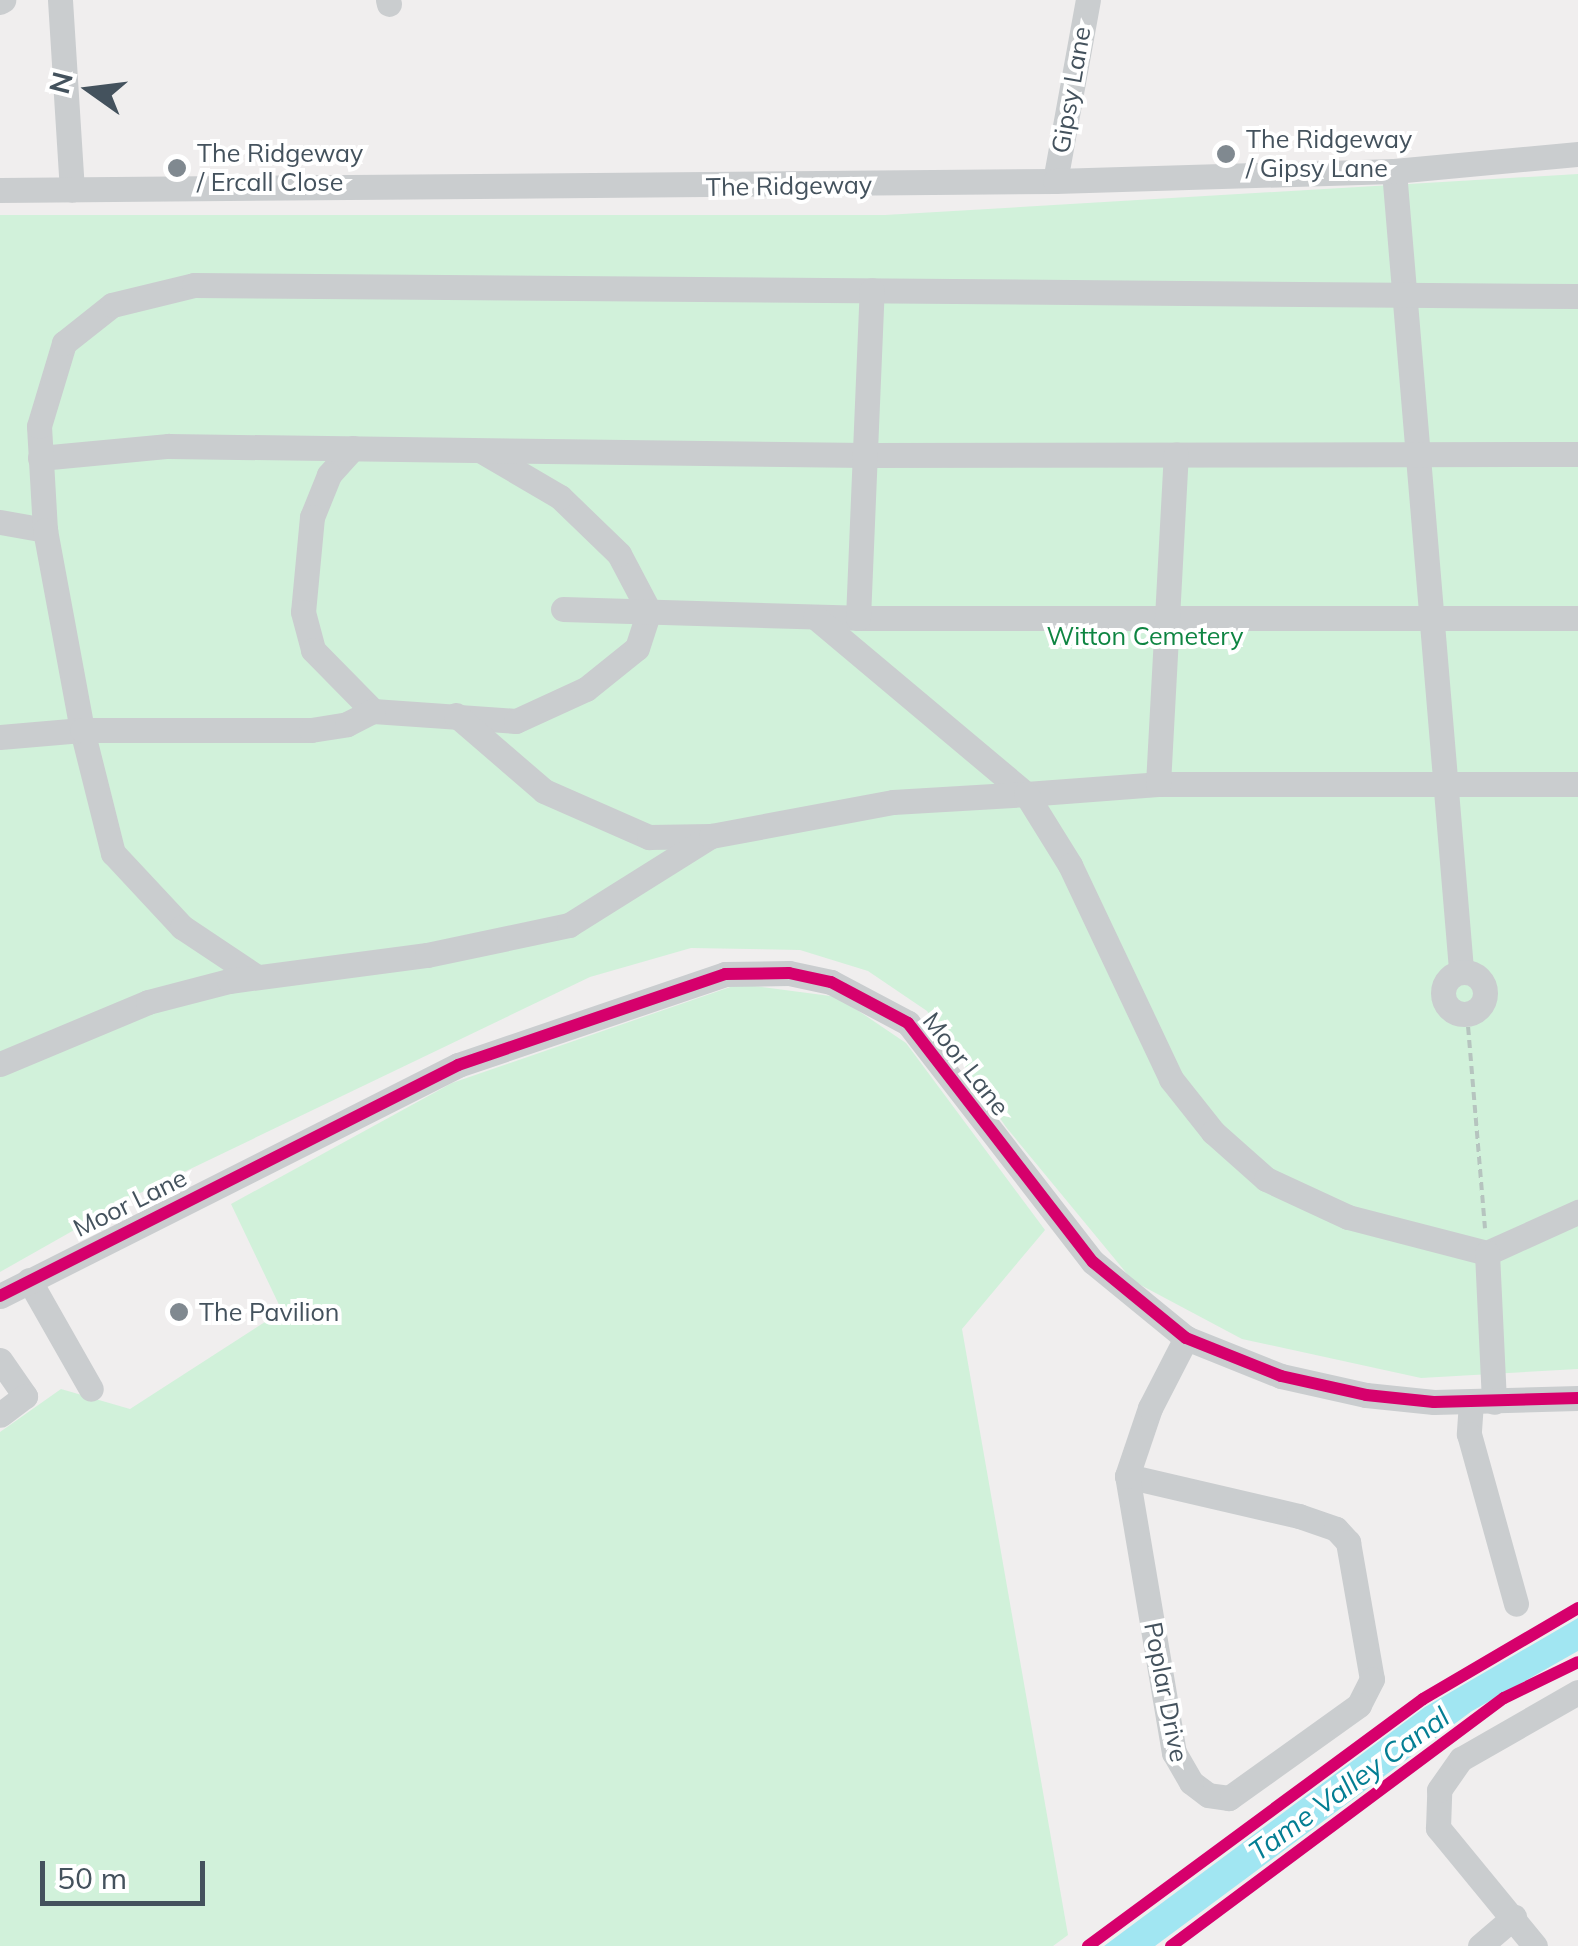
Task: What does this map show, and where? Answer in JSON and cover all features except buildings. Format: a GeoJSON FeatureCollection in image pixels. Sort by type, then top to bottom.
{"type":"FeatureCollection","features":[{"type":"Feature","properties":{"kind":"street"},"geometry":{"type":"LineString","coordinates":[[60,0],[72,190]]}},
{"type":"Feature","properties":{"kind":"street","name":"Gipsy Lane"},"geometry":{"type":"LineString","coordinates":[[1055,181],[1088,0]]}},
{"type":"Feature","properties":{"kind":"street","name":"The Ridgeway"},"geometry":{"type":"LineString","coordinates":[[0,190],[1055,181],[1394,172],[1578,154]]}},
{"type":"Feature","properties":{"kind":"street"},"geometry":{"type":"LineString","coordinates":[[1394,172],[1408,297],[1417,454],[1462,969],[1443,995],[1454,1012],[1467,1014]]}},
{"type":"Feature","properties":{"kind":"street"},"geometry":{"type":"LineString","coordinates":[[257,978],[182,927],[112,853],[82,730],[45,530],[39,426],[64,343],[112,306],[194,285],[1578,296]]}},
{"type":"Feature","properties":{"kind":"street"},"geometry":{"type":"LineString","coordinates":[[858,618],[872,290]]}},
{"type":"Feature","properties":{"kind":"street"},"geometry":{"type":"LineString","coordinates":[[40,458],[168,446],[866,455],[1578,454]]}},
{"type":"Feature","properties":{"kind":"street"},"geometry":{"type":"LineString","coordinates":[[353,448],[329,475],[312,518],[303,612],[314,650],[373,711]]}},
{"type":"Feature","properties":{"kind":"street"},"geometry":{"type":"LineString","coordinates":[[0,724],[82,730],[310,730],[347,724],[373,711],[516,721],[586,689],[638,648],[649,612],[607,542],[560,497],[481,451]]}},
{"type":"Feature","properties":{"kind":"street"},"geometry":{"type":"LineString","coordinates":[[1158,784],[1176,454]]}},
{"type":"Feature","properties":{"kind":"street"},"geometry":{"type":"LineString","coordinates":[[0,522],[45,530]]}},
{"type":"Feature","properties":{"kind":"street"},"geometry":{"type":"LineString","coordinates":[[563,609],[858,618],[1578,618]]}},
{"type":"Feature","properties":{"kind":"street"},"geometry":{"type":"LineString","coordinates":[[815,617],[1026,794],[1070,865],[1170,1079],[1212,1132],[1266,1179],[1348,1217],[1487,1253],[1578,1212]]}},
{"type":"Feature","properties":{"kind":"street"},"geometry":{"type":"LineString","coordinates":[[456,715],[544,791],[649,836],[711,836],[892,802],[1158,784],[1578,784]]}},
{"type":"Feature","properties":{"kind":"street"},"geometry":{"type":"LineString","coordinates":[[0,737],[82,730]]}},
{"type":"Feature","properties":{"kind":"street"},"geometry":{"type":"LineString","coordinates":[[0,1064],[148,1002],[257,978],[427,956],[569,926],[711,836]]}},
{"type":"Feature","properties":{"kind":"street","name":"Moor Lane"},"geometry":{"type":"LineString","coordinates":[[0,1296],[458,1065],[724,974],[789,973],[831,982],[908,1023],[1092,1262],[1186,1338],[1224,1357],[1332,1387],[1482,1402],[1578,1398]]}},
{"type":"Feature","properties":{"kind":"street"},"geometry":{"type":"LineString","coordinates":[[1487,1253],[1482,1402],[1473,1451],[1516,1604]]}},
{"type":"Feature","properties":{"kind":"street"},"geometry":{"type":"LineString","coordinates":[[29,1280],[91,1389]]}},
{"type":"Feature","properties":{"kind":"street","name":"Poplar Drive"},"geometry":{"type":"LineString","coordinates":[[1128,1476],[1299,1516],[1336,1528],[1348,1542],[1372,1679],[1358,1705],[1229,1798],[1208,1795],[1191,1782],[1174,1753],[1128,1476],[1150,1408],[1186,1338]]}},
{"type":"Feature","properties":{"kind":"street"},"geometry":{"type":"LineString","coordinates":[[0,1360],[25,1396],[0,1415]]}},
{"type":"Feature","properties":{"kind":"street"},"geometry":{"type":"LineString","coordinates":[[1536,1946],[1438,1828],[1439,1790],[1460,1759],[1578,1692]]}},
{"type":"Feature","properties":{"kind":"street"},"geometry":{"type":"LineString","coordinates":[[1480,1946],[1514,1918]]}},
{"type":"Feature","properties":{"kind":"path"},"geometry":{"type":"LineString","coordinates":[[1467,1014],[1484,1215]]}},
{"type":"Feature","properties":{"kind":"green space","name":"Witton Cemetery"},"geometry":{"type":"Polygon","coordinates":[[[1578,174],[1578,1369],[1421,1378],[1242,1339],[1133,1281],[1006,1127],[927,1011],[868,971],[800,950],[691,948],[590,977],[136,1195],[0,1272],[0,215],[885,215],[1578,174]]]}},
{"type":"Feature","properties":{"kind":"green space"},"geometry":{"type":"Polygon","coordinates":[[[739,984],[838,997],[906,1043],[1045,1230],[962,1329],[1068,1935],[1053,1946],[0,1946],[0,1432],[61,1389],[130,1409],[282,1311],[231,1204],[452,1083],[739,984]]]}},
{"type":"Feature","properties":{"kind":"water","name":"Tame Valley Canal"},"geometry":{"type":"Polygon","coordinates":[[[1578,1618],[1578,1651],[1472,1711],[1155,1946],[1104,1946],[1425,1707],[1578,1618]]]}},
{"type":"Feature","properties":{"kind":"cycle path"},"geometry":{"type":"LineString","coordinates":[[0,1296],[458,1065],[725,974],[789,973],[831,982],[908,1023],[1093,1262],[1186,1338],[1281,1376],[1366,1395],[1434,1402],[1578,1398]]}},
{"type":"Feature","properties":{"kind":"cycle path"},"geometry":{"type":"LineString","coordinates":[[1088,1946],[1423,1699],[1578,1608]]}},
{"type":"Feature","properties":{"kind":"cycle path"},"geometry":{"type":"LineString","coordinates":[[1171,1946],[1504,1698],[1578,1662]]}},
{"type":"Feature","properties":{"kind":"place","name":"The Ridgeway / Gipsy Lane"},"geometry":{"type":"Point","coordinates":[1226,154]}},
{"type":"Feature","properties":{"kind":"place","name":"The Ridgeway / Ercall Close"},"geometry":{"type":"Point","coordinates":[177,168]}},
{"type":"Feature","properties":{"kind":"place","name":"The Pavilion"},"geometry":{"type":"Point","coordinates":[179,1312]}}]}
